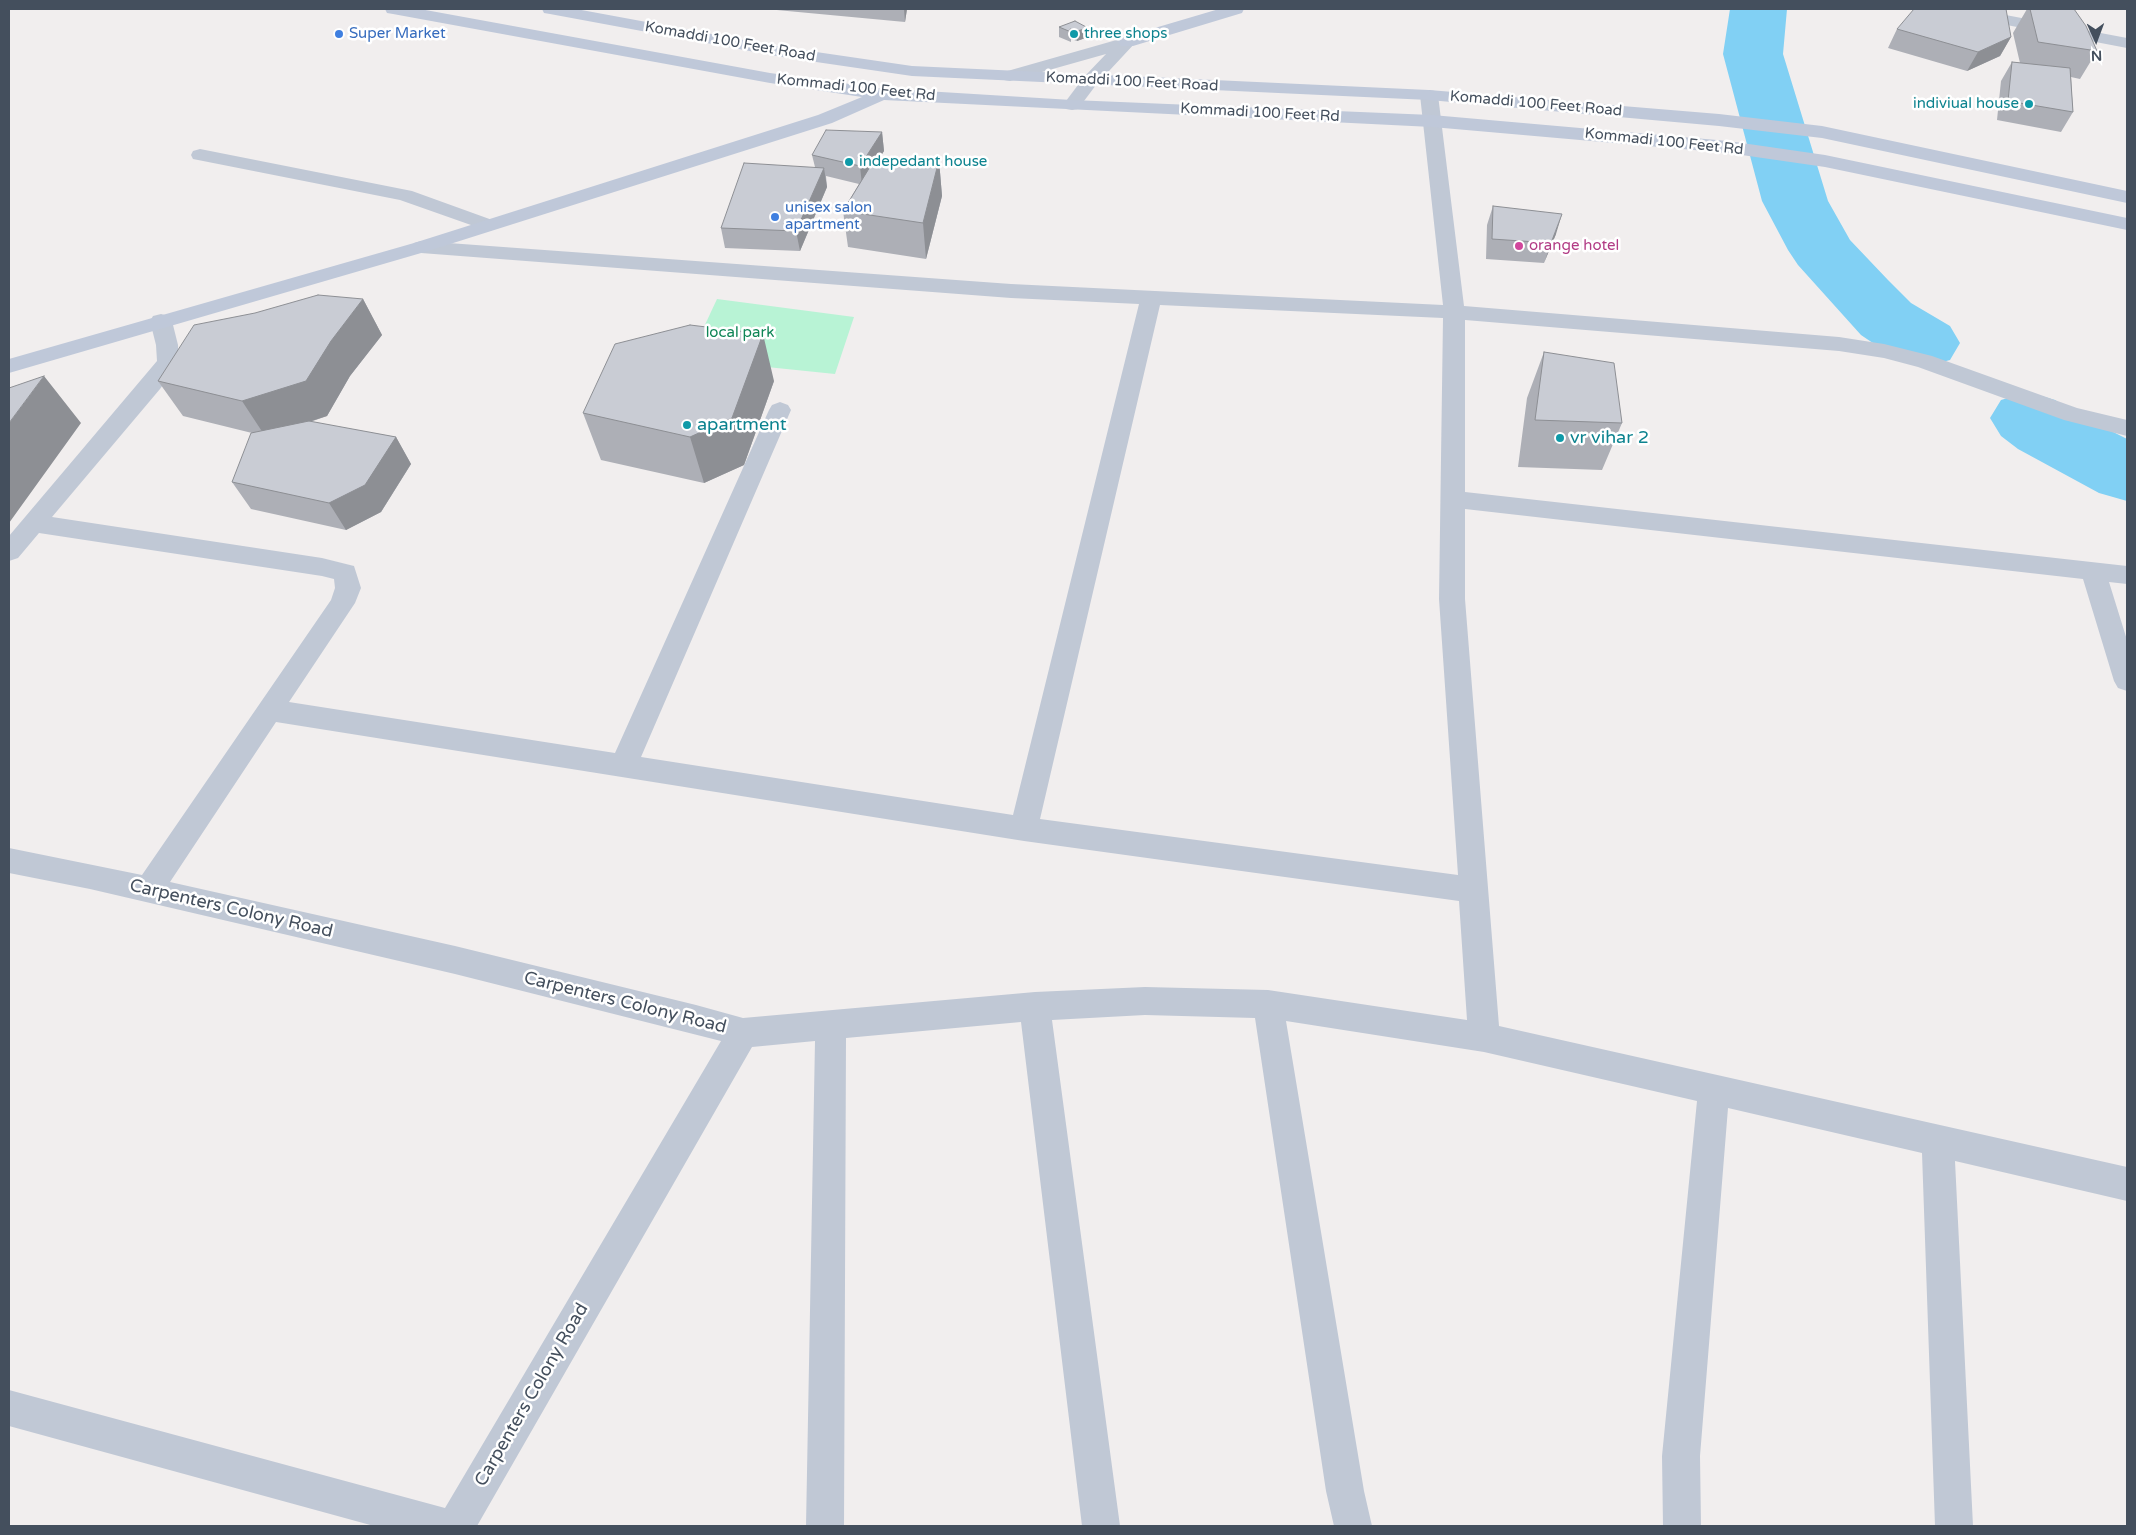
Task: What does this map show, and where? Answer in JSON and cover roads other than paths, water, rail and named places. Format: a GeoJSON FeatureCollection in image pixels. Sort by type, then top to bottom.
{"type":"FeatureCollection","features":[{"type":"Feature","properties":{"kind":"main road","name":"Kommadi 100 Feet Rd"},"geometry":{"type":"LineString","coordinates":[[393,9],[770,78],[882,94],[1072,105],[1432,120],[1728,147],[1825,161],[2127,224]]}},
{"type":"Feature","properties":{"kind":"main road","name":"Komaddi 100 Feet Road"},"geometry":{"type":"LineString","coordinates":[[550,9],[782,52],[912,71],[1090,82],[1429,95],[1718,120],[1822,132],[2127,197]]}},
{"type":"Feature","properties":{"kind":"main road"},"geometry":{"type":"LineString","coordinates":[[1127,42],[1236,9]]}},
{"type":"Feature","properties":{"kind":"main road"},"geometry":{"type":"LineString","coordinates":[[9,366],[421,247],[825,119],[882,94],[912,71]]}},
{"type":"Feature","properties":{"kind":"street"},"geometry":{"type":"LineString","coordinates":[[1949,9],[2127,43]]}},
{"type":"Feature","properties":{"kind":"street"},"geometry":{"type":"LineString","coordinates":[[1010,76],[1127,42]]}},
{"type":"Feature","properties":{"kind":"street"},"geometry":{"type":"LineString","coordinates":[[1072,105],[1090,82],[1127,42]]}},
{"type":"Feature","properties":{"kind":"street"},"geometry":{"type":"LineString","coordinates":[[1429,95],[1454,312],[1452,599],[1484,1037]]}},
{"type":"Feature","properties":{"kind":"street"},"geometry":{"type":"LineString","coordinates":[[200,155],[405,195],[488,225]]}},
{"type":"Feature","properties":{"kind":"street"},"geometry":{"type":"LineString","coordinates":[[421,247],[1011,291],[1454,312],[1838,344],[1884,351],[1924,361],[2072,414],[2127,428]]}},
{"type":"Feature","properties":{"kind":"street"},"geometry":{"type":"LineString","coordinates":[[1024,829],[1151,298]]}},
{"type":"Feature","properties":{"kind":"street"},"geometry":{"type":"LineString","coordinates":[[9,552],[152,384],[168,362],[168,345],[161,321]]}},
{"type":"Feature","properties":{"kind":"street"},"geometry":{"type":"LineString","coordinates":[[623,766],[780,410]]}},
{"type":"Feature","properties":{"kind":"street"},"geometry":{"type":"LineString","coordinates":[[1453,500],[2127,575]]}},
{"type":"Feature","properties":{"kind":"street"},"geometry":{"type":"LineString","coordinates":[[34,523],[322,567],[346,573],[348,588],[342,603],[148,890]]}},
{"type":"Feature","properties":{"kind":"street"},"geometry":{"type":"LineString","coordinates":[[2093,570],[2127,681]]}},
{"type":"Feature","properties":{"kind":"street"},"geometry":{"type":"LineString","coordinates":[[271,710],[1024,829],[1474,890]]}},
{"type":"Feature","properties":{"kind":"street","name":"Carpenters Colony Road"},"geometry":{"type":"LineString","coordinates":[[9,861],[90,876],[474,965],[696,1018],[742,1033],[456,1526]]}},
{"type":"Feature","properties":{"kind":"street"},"geometry":{"type":"LineString","coordinates":[[742,1033],[1035,1006],[1145,1001],[1268,1004],[1484,1037],[2127,1184]]}},
{"type":"Feature","properties":{"kind":"street"},"geometry":{"type":"LineString","coordinates":[[1268,1004],[1345,1491],[1353,1526]]}},
{"type":"Feature","properties":{"kind":"street"},"geometry":{"type":"LineString","coordinates":[[1035,1006],[1101,1526]]}},
{"type":"Feature","properties":{"kind":"street"},"geometry":{"type":"LineString","coordinates":[[825,1526],[831,1025]]}},
{"type":"Feature","properties":{"kind":"street"},"geometry":{"type":"LineString","coordinates":[[1682,1526],[1682,1456],[1714,1090]]}},
{"type":"Feature","properties":{"kind":"street"},"geometry":{"type":"LineString","coordinates":[[1938,1141],[1954,1526]]}},
{"type":"Feature","properties":{"kind":"street"},"geometry":{"type":"LineString","coordinates":[[9,1408],[443,1526]]}},
{"type":"Feature","properties":{"kind":"waterway"},"geometry":{"type":"LineString","coordinates":[[1758,9],[1753,54],[1795,201],[1822,250],[1863,296],[1886,319],[1924,343]]}},
{"type":"Feature","properties":{"kind":"waterway"},"geometry":{"type":"LineString","coordinates":[[2028,418],[2045,430],[2127,473]]}},
{"type":"Feature","properties":{"kind":"place","name":"Super Market"},"geometry":{"type":"Point","coordinates":[339,34]}},
{"type":"Feature","properties":{"kind":"place","name":"three shops"},"geometry":{"type":"Point","coordinates":[1074,34]}},
{"type":"Feature","properties":{"kind":"place","name":"indiviual house"},"geometry":{"type":"Point","coordinates":[2029,104]}},
{"type":"Feature","properties":{"kind":"place","name":"indepedant house"},"geometry":{"type":"Point","coordinates":[849,162]}},
{"type":"Feature","properties":{"kind":"place","name":"unisex salon apartment"},"geometry":{"type":"Point","coordinates":[775,217]}},
{"type":"Feature","properties":{"kind":"place","name":"orange hotel"},"geometry":{"type":"Point","coordinates":[1519,246]}},
{"type":"Feature","properties":{"kind":"place","name":"apartment"},"geometry":{"type":"Point","coordinates":[687,425]}},
{"type":"Feature","properties":{"kind":"place","name":"vr vihar 2"},"geometry":{"type":"Point","coordinates":[1560,438]}},
{"type":"Feature","properties":{"kind":"park label","name":"local park"},"geometry":{"type":"Point","coordinates":[740,333]}}]}
